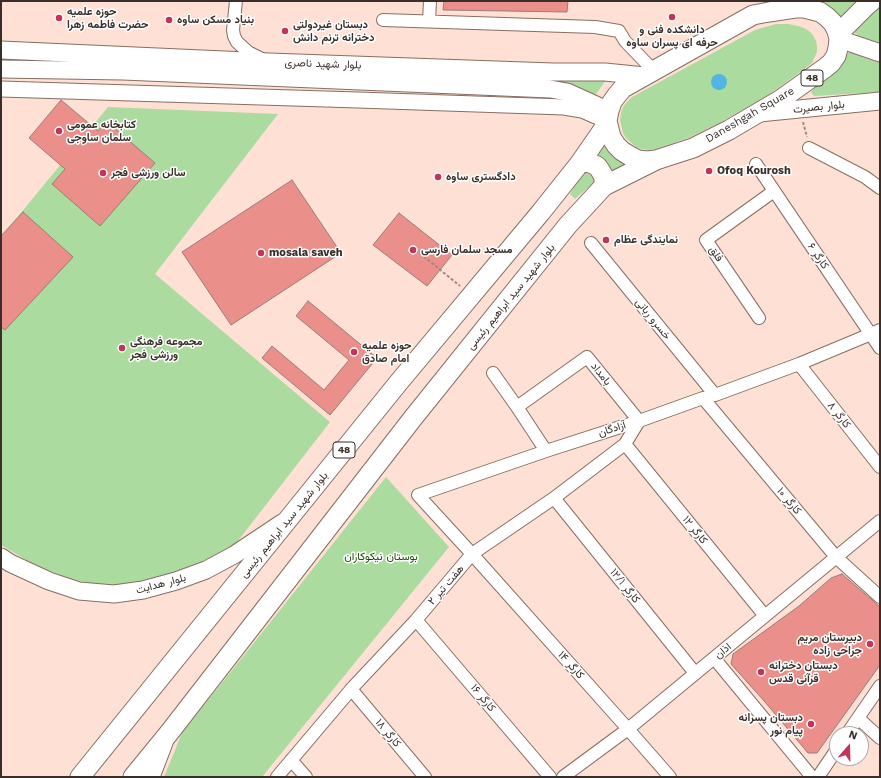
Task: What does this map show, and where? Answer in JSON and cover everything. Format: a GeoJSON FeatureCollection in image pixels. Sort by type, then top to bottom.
{"type":"FeatureCollection","features":[{"type":"Feature","properties":{"kind":"main road","name":"48"},"geometry":{"type":"LineString","coordinates":[[608,119],[612,102],[623,88],[779,1]]}},
{"type":"Feature","properties":{"kind":"main road"},"geometry":{"type":"LineString","coordinates":[[872,1],[838,37],[880,53]]}},
{"type":"Feature","properties":{"kind":"main road","name":"48"},"geometry":{"type":"LineString","coordinates":[[753,15],[795,8],[804,8],[820,12],[833,23],[838,37]]}},
{"type":"Feature","properties":{"kind":"main road","name":"Daneshgah Square"},"geometry":{"type":"LineString","coordinates":[[608,119],[611,137],[616,145],[622,151],[638,160],[656,160],[693,148],[759,113],[825,68],[836,56],[838,37]]}},
{"type":"Feature","properties":{"kind":"main road","name":"بلوار شهید ناصری"},"geometry":{"type":"LineString","coordinates":[[1,50],[269,62],[553,72],[650,73]]}},
{"type":"Feature","properties":{"kind":"main road","name":"بلوار شهید ناصری"},"geometry":{"type":"LineString","coordinates":[[1,69],[123,71],[550,89],[567,92],[608,119]]}},
{"type":"Feature","properties":{"kind":"main road","name":"بلوار بصیرت"},"geometry":{"type":"LineString","coordinates":[[759,113],[880,101]]}},
{"type":"Feature","properties":{"kind":"main road","name":"بلوار شهید سید ابراهیم رئیسی"},"geometry":{"type":"LineString","coordinates":[[80,777],[399,382],[580,163],[608,119]]}},
{"type":"Feature","properties":{"kind":"main road","name":"بلوار شهید سید ابراهیم رئیسی"},"geometry":{"type":"LineString","coordinates":[[133,777],[169,733],[413,418],[568,226],[604,186],[656,160]]}},
{"type":"Feature","properties":{"kind":"main road"},"geometry":{"type":"LineString","coordinates":[[580,163],[588,162],[597,166],[603,173],[604,186]]}},
{"type":"Feature","properties":{"kind":"main road","name":"بلوار هدایت"},"geometry":{"type":"LineString","coordinates":[[1,556],[10,563],[48,581],[79,591],[114,594],[143,590],[176,581],[206,570],[234,555],[289,519]]}},
{"type":"Feature","properties":{"kind":"street"},"geometry":{"type":"LineString","coordinates":[[236,1],[234,36],[237,42],[248,52],[269,62]]}},
{"type":"Feature","properties":{"kind":"street"},"geometry":{"type":"LineString","coordinates":[[429,21],[430,1]]}},
{"type":"Feature","properties":{"kind":"street"},"geometry":{"type":"LineString","coordinates":[[383,20],[595,28],[618,31],[650,73]]}},
{"type":"Feature","properties":{"kind":"street"},"geometry":{"type":"LineString","coordinates":[[1,90],[564,107],[582,110],[608,119]]}},
{"type":"Feature","properties":{"kind":"street"},"geometry":{"type":"LineString","coordinates":[[809,148],[865,177],[880,188]]}},
{"type":"Feature","properties":{"kind":"street","name":"کارگر ۶"},"geometry":{"type":"LineString","coordinates":[[756,164],[876,332],[880,348]]}},
{"type":"Feature","properties":{"kind":"street","name":"فلق"},"geometry":{"type":"LineString","coordinates":[[760,318],[706,240],[774,191]]}},
{"type":"Feature","properties":{"kind":"street","name":"خسرو ربانی"},"geometry":{"type":"LineString","coordinates":[[591,243],[715,395]]}},
{"type":"Feature","properties":{"kind":"street","name":"آزادگان"},"geometry":{"type":"LineString","coordinates":[[472,554],[418,495],[715,395],[799,364],[876,332]]}},
{"type":"Feature","properties":{"kind":"street","name":"بامداد"},"geometry":{"type":"LineString","coordinates":[[517,407],[587,357],[639,421]]}},
{"type":"Feature","properties":{"kind":"street","name":"کارگر ۸"},"geometry":{"type":"LineString","coordinates":[[799,364],[880,467]]}},
{"type":"Feature","properties":{"kind":"street"},"geometry":{"type":"LineString","coordinates":[[493,373],[546,451]]}},
{"type":"Feature","properties":{"kind":"street","name":"کارگر ۱۰"},"geometry":{"type":"LineString","coordinates":[[703,398],[836,557],[880,597]]}},
{"type":"Feature","properties":{"kind":"street","name":"هفت تیر ۲"},"geometry":{"type":"LineString","coordinates":[[277,777],[351,689],[416,620],[472,554],[554,498],[626,444],[639,421]]}},
{"type":"Feature","properties":{"kind":"street","name":"کارگر ۱۲"},"geometry":{"type":"LineString","coordinates":[[626,444],[765,616]]}},
{"type":"Feature","properties":{"kind":"street","name":"کارگر ۱۲/۱"},"geometry":{"type":"LineString","coordinates":[[554,498],[695,674]]}},
{"type":"Feature","properties":{"kind":"street","name":"اذان"},"geometry":{"type":"LineString","coordinates":[[563,777],[628,729],[880,521]]}},
{"type":"Feature","properties":{"kind":"street","name":"کارگر ۱۴"},"geometry":{"type":"LineString","coordinates":[[472,554],[670,777]]}},
{"type":"Feature","properties":{"kind":"street","name":"کارگر ۱۶"},"geometry":{"type":"LineString","coordinates":[[416,620],[550,777]]}},
{"type":"Feature","properties":{"kind":"street"},"geometry":{"type":"LineString","coordinates":[[714,658],[812,777]]}},
{"type":"Feature","properties":{"kind":"street"},"geometry":{"type":"LineString","coordinates":[[852,726],[880,686]]}},
{"type":"Feature","properties":{"kind":"street","name":"کارگر ۱۸"},"geometry":{"type":"LineString","coordinates":[[351,689],[425,777]]}},
{"type":"Feature","properties":{"kind":"street"},"geometry":{"type":"LineString","coordinates":[[858,718],[880,738]]}},
{"type":"Feature","properties":{"kind":"street"},"geometry":{"type":"LineString","coordinates":[[152,777],[169,733]]}},
{"type":"Feature","properties":{"kind":"street"},"geometry":{"type":"LineString","coordinates":[[291,760],[306,777]]}},
{"type":"Feature","properties":{"kind":"street"},"geometry":{"type":"LineString","coordinates":[[818,777],[829,761]]}},
{"type":"Feature","properties":{"kind":"path"},"geometry":{"type":"LineString","coordinates":[[800,109],[809,148]]}},
{"type":"Feature","properties":{"kind":"path"},"geometry":{"type":"LineString","coordinates":[[416,250],[471,295]]}},
{"type":"Feature","properties":{"kind":"green space"},"geometry":{"type":"Polygon","coordinates":[[[811,1],[861,1],[841,22],[811,1]]]}},
{"type":"Feature","properties":{"kind":"green space"},"geometry":{"type":"Polygon","coordinates":[[[880,7],[880,46],[858,36],[853,31],[880,7]]]}},
{"type":"Feature","properties":{"kind":"green space"},"geometry":{"type":"Polygon","coordinates":[[[776,24],[798,26],[809,31],[813,35],[816,41],[817,52],[812,63],[767,96],[721,122],[688,138],[649,150],[636,147],[626,138],[623,133],[620,120],[621,113],[623,107],[632,97],[755,30],[776,24]]]}},
{"type":"Feature","properties":{"kind":"green space"},"geometry":{"type":"Polygon","coordinates":[[[853,50],[862,57],[880,63],[880,92],[814,96],[811,92],[847,54],[853,50]]]}},
{"type":"Feature","properties":{"kind":"green space"},"geometry":{"type":"Polygon","coordinates":[[[501,77],[606,80],[594,97],[501,77]]]}},
{"type":"Feature","properties":{"kind":"green space","name":"مجموعه فرهنگی ورزشی فجر"},"geometry":{"type":"Polygon","coordinates":[[[108,107],[278,114],[155,274],[330,422],[234,546],[185,570],[147,581],[107,587],[71,579],[35,565],[1,545],[1,237],[108,107]]]}},
{"type":"Feature","properties":{"kind":"green space"},"geometry":{"type":"Polygon","coordinates":[[[601,143],[611,154],[628,164],[591,185],[575,199],[570,194],[601,143]]]}},
{"type":"Feature","properties":{"kind":"green space","name":"بوستان نیکوکاران"},"geometry":{"type":"Polygon","coordinates":[[[386,477],[449,547],[262,777],[164,777],[182,733],[386,477]]]}},
{"type":"Feature","properties":{"kind":"water"},"geometry":{"type":"Polygon","coordinates":[[[716,74],[722,74],[727,79],[725,88],[722,90],[716,90],[711,85],[711,79],[716,74]]]}},
{"type":"Feature","properties":{"kind":"building"},"geometry":{"type":"Polygon","coordinates":[[[444,1],[568,1],[567,12],[443,10],[444,1]]]}},
{"type":"Feature","properties":{"kind":"building","name":"سالن ورزشی فجر"},"geometry":{"type":"Polygon","coordinates":[[[61,100],[98,131],[106,121],[155,163],[100,226],[52,184],[65,169],[29,138],[61,100]]]}},
{"type":"Feature","properties":{"kind":"building","name":"mosala saveh"},"geometry":{"type":"Polygon","coordinates":[[[292,180],[341,253],[231,325],[182,252],[292,180]]]}},
{"type":"Feature","properties":{"kind":"building"},"geometry":{"type":"Polygon","coordinates":[[[23,212],[73,257],[5,330],[1,327],[1,236],[23,212]]]}},
{"type":"Feature","properties":{"kind":"building","name":"مسجد سلمان فارسی"},"geometry":{"type":"Polygon","coordinates":[[[399,213],[452,255],[427,286],[373,245],[399,213]]]}},
{"type":"Feature","properties":{"kind":"building","name":"حوزه علمیه امام صادق"},"geometry":{"type":"Polygon","coordinates":[[[308,301],[377,358],[330,415],[262,358],[272,346],[324,390],[349,360],[296,316],[308,301]]]}},
{"type":"Feature","properties":{"kind":"building"},"geometry":{"type":"Polygon","coordinates":[[[842,574],[880,607],[880,665],[836,726],[829,726],[829,736],[817,753],[808,753],[731,664],[733,654],[799,606],[831,578],[842,574]]]}},
{"type":"Feature","properties":{"kind":"place","name":"دانشکده فنی و حرفه ای پسران ساوه"},"geometry":{"type":"Point","coordinates":[672,17]}},
{"type":"Feature","properties":{"kind":"place","name":"حوزه علمیه حضرت فاطمه زهرا"},"geometry":{"type":"Point","coordinates":[59,18]}},
{"type":"Feature","properties":{"kind":"place","name":"بنیاد مسکن ساوه"},"geometry":{"type":"Point","coordinates":[169,20]}},
{"type":"Feature","properties":{"kind":"place","name":"دبستان غیردولتی دخترانه ترنم دانش"},"geometry":{"type":"Point","coordinates":[285,31]}},
{"type":"Feature","properties":{"kind":"place","name":"کتابخانه عمومی سلمان ساوجی"},"geometry":{"type":"Point","coordinates":[59,131]}},
{"type":"Feature","properties":{"kind":"place","name":"Ofoq Kourosh"},"geometry":{"type":"Point","coordinates":[709,171]}},
{"type":"Feature","properties":{"kind":"place","name":"سالن ورزشی فجر"},"geometry":{"type":"Point","coordinates":[103,173]}},
{"type":"Feature","properties":{"kind":"place","name":"دادگستری ساوه"},"geometry":{"type":"Point","coordinates":[438,177]}},
{"type":"Feature","properties":{"kind":"place","name":"نمایندگی عظام"},"geometry":{"type":"Point","coordinates":[606,240]}},
{"type":"Feature","properties":{"kind":"place","name":"مسجد سلمان فارسی"},"geometry":{"type":"Point","coordinates":[413,250]}},
{"type":"Feature","properties":{"kind":"place","name":"mosala saveh"},"geometry":{"type":"Point","coordinates":[261,253]}},
{"type":"Feature","properties":{"kind":"place","name":"مجموعه فرهنگی ورزشی فجر"},"geometry":{"type":"Point","coordinates":[122,348]}},
{"type":"Feature","properties":{"kind":"place","name":"حوزه علمیه امام صادق"},"geometry":{"type":"Point","coordinates":[354,352]}},
{"type":"Feature","properties":{"kind":"place","name":"دبیرستان مریم جراحی زاده"},"geometry":{"type":"Point","coordinates":[870,644]}},
{"type":"Feature","properties":{"kind":"place","name":"دبستان دخترانه قرآنی قدس"},"geometry":{"type":"Point","coordinates":[761,672]}},
{"type":"Feature","properties":{"kind":"place","name":"دبستان پسرانه پیام نور"},"geometry":{"type":"Point","coordinates":[811,724]}}]}
